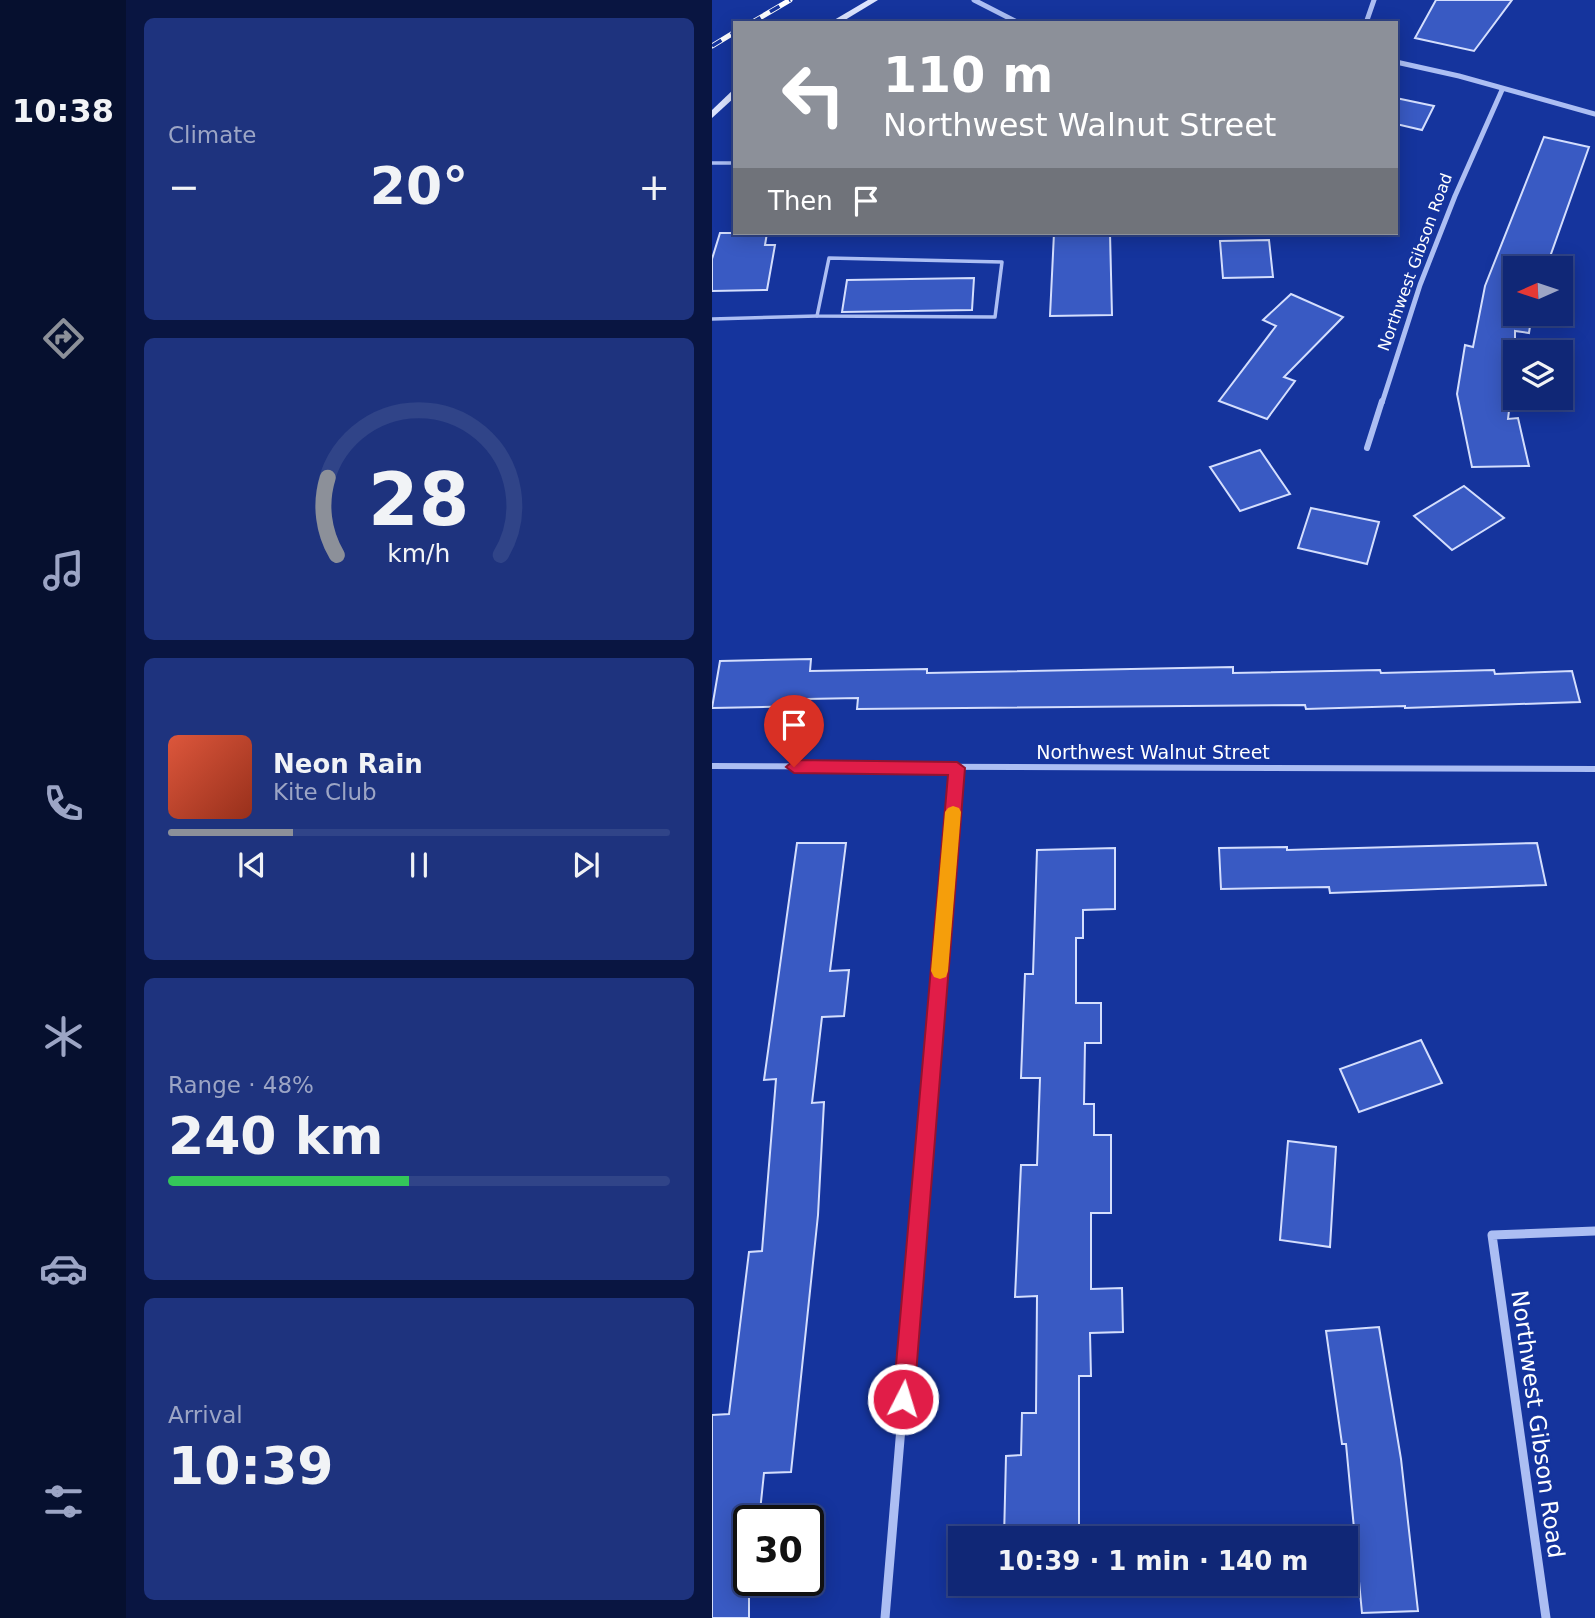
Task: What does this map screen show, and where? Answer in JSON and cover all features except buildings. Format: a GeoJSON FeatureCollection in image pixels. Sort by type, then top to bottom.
{"type":"FeatureCollection","features":[{"type":"Feature","properties":{"kind":"street"},"geometry":{"type":"LineString","coordinates":[[837,21],[874,0]]}},
{"type":"Feature","properties":{"kind":"street"},"geometry":{"type":"LineString","coordinates":[[974,0],[1015,21]]}},
{"type":"Feature","properties":{"kind":"street"},"geometry":{"type":"LineString","coordinates":[[1367,21],[1374,0]]}},
{"type":"Feature","properties":{"kind":"street"},"geometry":{"type":"LineString","coordinates":[[1398,62],[1459,76],[1595,114]]}},
{"type":"Feature","properties":{"kind":"street","name":"Northwest Gibson Road"},"geometry":{"type":"LineString","coordinates":[[1366,448],[1420,285],[1502,90]]}},
{"type":"Feature","properties":{"kind":"street"},"geometry":{"type":"LineString","coordinates":[[712,115],[733,93]]}},
{"type":"Feature","properties":{"kind":"street","name":"Northwest Walnut Street"},"geometry":{"type":"LineString","coordinates":[[712,766],[1595,769]]}},
{"type":"Feature","properties":{"kind":"street"},"geometry":{"type":"LineString","coordinates":[[885,1618],[957,768]]}},
{"type":"Feature","properties":{"kind":"street","name":"Northwest Gibson Road"},"geometry":{"type":"LineString","coordinates":[[1546,1618],[1492,1235],[1595,1231]]}},
{"type":"Feature","properties":{"kind":"lane"},"geometry":{"type":"LineString","coordinates":[[712,163],[733,163]]}},
{"type":"Feature","properties":{"kind":"lane"},"geometry":{"type":"LineString","coordinates":[[712,319],[996,317],[1001,262],[829,258],[817,317]]}},
{"type":"Feature","properties":{"kind":"railway"},"geometry":{"type":"LineString","coordinates":[[754,21],[790,0]]}},
{"type":"Feature","properties":{"kind":"railway"},"geometry":{"type":"LineString","coordinates":[[712,46],[733,33]]}},
{"type":"Feature","properties":{"kind":"slow traffic"},"geometry":{"type":"LineString","coordinates":[[940,971],[953,812]]}},
{"type":"Feature","properties":{"kind":"route"},"geometry":{"type":"LineString","coordinates":[[794,767],[957,768],[903,1399]]}}]}
